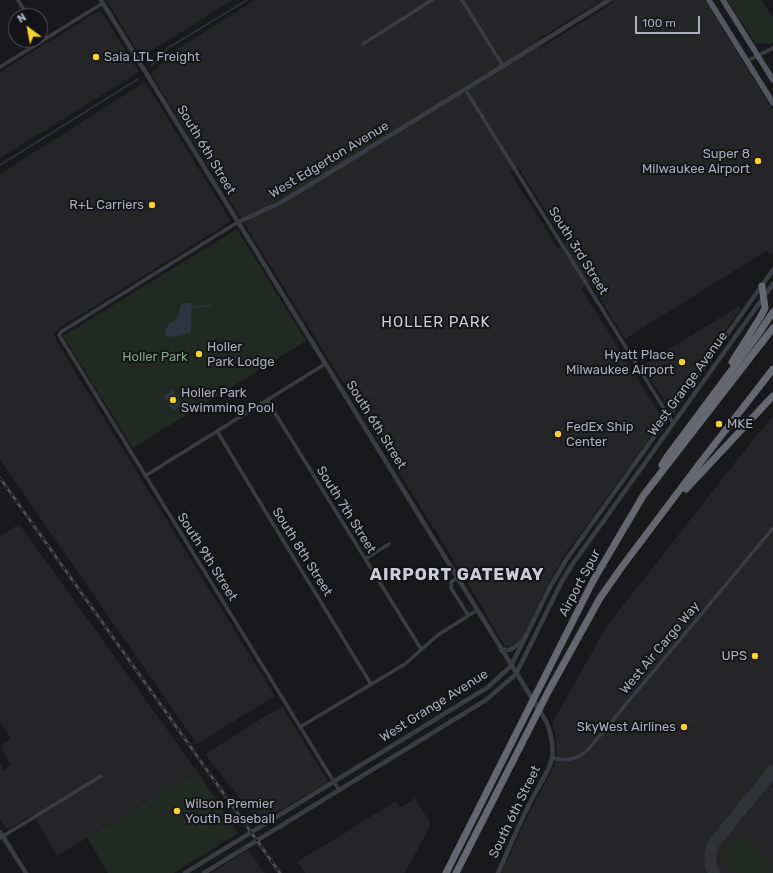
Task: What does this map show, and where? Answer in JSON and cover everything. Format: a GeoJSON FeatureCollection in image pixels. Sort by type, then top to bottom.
{"type":"FeatureCollection","features":[{"type":"Feature","properties":{"kind":"highway"},"geometry":{"type":"LineString","coordinates":[[712,396],[765,308],[762,286]]}},
{"type":"Feature","properties":{"kind":"highway"},"geometry":{"type":"LineString","coordinates":[[644,496],[669,454],[757,336],[773,312]]}},
{"type":"Feature","properties":{"kind":"highway","name":"Airport Spur"},"geometry":{"type":"LineString","coordinates":[[446,873],[593,581],[644,496],[773,328]]}},
{"type":"Feature","properties":{"kind":"highway","name":"Airport Spur"},"geometry":{"type":"LineString","coordinates":[[456,873],[548,692],[600,598],[700,463],[773,369]]}},
{"type":"Feature","properties":{"kind":"highway"},"geometry":{"type":"LineString","coordinates":[[663,514],[773,396]]}},
{"type":"Feature","properties":{"kind":"main road"},"geometry":{"type":"LineString","coordinates":[[709,0],[773,103]]}},
{"type":"Feature","properties":{"kind":"main road"},"geometry":{"type":"LineString","coordinates":[[723,0],[773,80]]}},
{"type":"Feature","properties":{"kind":"street"},"geometry":{"type":"LineString","coordinates":[[363,44],[432,0]]}},
{"type":"Feature","properties":{"kind":"street"},"geometry":{"type":"LineString","coordinates":[[462,0],[503,66]]}},
{"type":"Feature","properties":{"kind":"street","name":"West Edgerton Avenue"},"geometry":{"type":"LineString","coordinates":[[59,335],[61,332],[238,222],[286,199],[609,0]]}},
{"type":"Feature","properties":{"kind":"street"},"geometry":{"type":"LineString","coordinates":[[48,38],[102,2]]}},
{"type":"Feature","properties":{"kind":"street","name":"South 6th Street"},"geometry":{"type":"LineString","coordinates":[[102,2],[550,729],[552,758],[546,774],[532,798],[498,873]]}},
{"type":"Feature","properties":{"kind":"street"},"geometry":{"type":"LineString","coordinates":[[0,67],[31,48]]}},
{"type":"Feature","properties":{"kind":"street"},"geometry":{"type":"LineString","coordinates":[[747,61],[773,48]]}},
{"type":"Feature","properties":{"kind":"street","name":"South 3rd Street"},"geometry":{"type":"LineString","coordinates":[[465,89],[673,423]]}},
{"type":"Feature","properties":{"kind":"street","name":"West Grange Avenue"},"geometry":{"type":"LineString","coordinates":[[185,873],[481,691],[495,681],[511,666],[555,578],[576,546],[773,270]]}},
{"type":"Feature","properties":{"kind":"street","name":"West Grange Avenue"},"geometry":{"type":"LineString","coordinates":[[204,873],[486,700],[516,674],[562,581],[582,550],[773,284]]}},
{"type":"Feature","properties":{"kind":"street","name":"South 9th Street"},"geometry":{"type":"LineString","coordinates":[[59,335],[339,790]]}},
{"type":"Feature","properties":{"kind":"street"},"geometry":{"type":"LineString","coordinates":[[145,476],[325,364]]}},
{"type":"Feature","properties":{"kind":"street","name":"South 7th Street"},"geometry":{"type":"LineString","coordinates":[[267,400],[421,650]]}},
{"type":"Feature","properties":{"kind":"street","name":"South 8th Street"},"geometry":{"type":"LineString","coordinates":[[217,431],[371,684]]}},
{"type":"Feature","properties":{"kind":"street"},"geometry":{"type":"LineString","coordinates":[[649,443],[655,448]]}},
{"type":"Feature","properties":{"kind":"street","name":"West Air Cargo Way"},"geometry":{"type":"LineString","coordinates":[[552,758],[571,760],[587,751],[773,528]]}},
{"type":"Feature","properties":{"kind":"street"},"geometry":{"type":"LineString","coordinates":[[365,559],[389,544]]}},
{"type":"Feature","properties":{"kind":"street"},"geometry":{"type":"LineString","coordinates":[[576,546],[582,550]]}},
{"type":"Feature","properties":{"kind":"street"},"geometry":{"type":"LineString","coordinates":[[457,578],[451,582],[451,588],[468,615]]}},
{"type":"Feature","properties":{"kind":"street"},"geometry":{"type":"LineString","coordinates":[[300,727],[405,664],[438,635],[477,610]]}},
{"type":"Feature","properties":{"kind":"street"},"geometry":{"type":"LineString","coordinates":[[501,650],[510,650],[525,640]]}},
{"type":"Feature","properties":{"kind":"street"},"geometry":{"type":"LineString","coordinates":[[481,691],[486,700]]}},
{"type":"Feature","properties":{"kind":"street"},"geometry":{"type":"LineString","coordinates":[[408,736],[414,745]]}},
{"type":"Feature","properties":{"kind":"street"},"geometry":{"type":"LineString","coordinates":[[1,838],[101,776]]}},
{"type":"Feature","properties":{"kind":"street"},"geometry":{"type":"LineString","coordinates":[[0,832],[1,838],[26,873]]}},
{"type":"Feature","properties":{"kind":"shaded area"},"geometry":{"type":"Polygon","coordinates":[[[106,0],[233,0],[141,57],[106,0]]]}},
{"type":"Feature","properties":{"kind":"shaded area"},"geometry":{"type":"Polygon","coordinates":[[[255,0],[602,0],[535,41],[539,49],[613,3],[612,0],[705,0],[773,110],[773,255],[766,251],[625,339],[590,282],[581,288],[659,413],[662,421],[564,556],[550,580],[522,639],[510,647],[504,645],[468,583],[151,74],[177,49],[255,0]],[[518,167],[510,172],[558,249],[566,243],[518,167]]]}},
{"type":"Feature","properties":{"kind":"shaded area"},"geometry":{"type":"Polygon","coordinates":[[[97,12],[100,12],[139,72],[0,158],[0,72],[39,48],[48,48],[48,42],[97,12]]]}},
{"type":"Feature","properties":{"kind":"shaded area"},"geometry":{"type":"Polygon","coordinates":[[[145,82],[230,221],[58,329],[54,334],[58,344],[275,696],[197,744],[0,460],[0,174],[145,82]]]}},
{"type":"Feature","properties":{"kind":"shaded area"},"geometry":{"type":"Polygon","coordinates":[[[185,303],[192,303],[190,333],[170,337],[167,336],[165,331],[168,325],[177,318],[181,305],[185,303]]]}},
{"type":"Feature","properties":{"kind":"shaded area"},"geometry":{"type":"Polygon","coordinates":[[[739,306],[741,308],[673,404],[667,405],[642,366],[739,306]]]}},
{"type":"Feature","properties":{"kind":"shaded area","name":"Holler Park Swimming Pool"},"geometry":{"type":"Polygon","coordinates":[[[173,390],[182,405],[173,411],[164,396],[173,390]]]}},
{"type":"Feature","properties":{"kind":"shaded area"},"geometry":{"type":"Polygon","coordinates":[[[773,417],[773,873],[501,873],[531,809],[554,767],[557,752],[552,723],[607,626],[756,436],[773,417]]]}},
{"type":"Feature","properties":{"kind":"shaded area"},"geometry":{"type":"Polygon","coordinates":[[[19,524],[197,771],[57,856],[33,814],[9,829],[5,827],[0,819],[0,764],[4,770],[11,765],[0,746],[11,739],[1,723],[0,724],[0,536],[19,524]]]}},
{"type":"Feature","properties":{"kind":"shaded area"},"geometry":{"type":"Polygon","coordinates":[[[282,706],[327,780],[326,783],[259,823],[205,754],[282,706]]]}},
{"type":"Feature","properties":{"kind":"shaded area"},"geometry":{"type":"Polygon","coordinates":[[[415,798],[431,824],[405,873],[305,873],[297,862],[396,801],[401,807],[415,798]]]}},
{"type":"Feature","properties":{"kind":"shaded area"},"geometry":{"type":"Polygon","coordinates":[[[248,850],[265,873],[211,873],[248,850]]]}},
{"type":"Feature","properties":{"kind":"green space"},"geometry":{"type":"Polygon","coordinates":[[[727,0],[761,0],[773,17],[773,43],[755,43],[727,0]]]}},
{"type":"Feature","properties":{"kind":"green space","name":"Holler Park"},"geometry":{"type":"Polygon","coordinates":[[[237,229],[306,341],[133,448],[63,336],[237,229]]]}},
{"type":"Feature","properties":{"kind":"green space","name":"Wilson Premier Youth Baseball"},"geometry":{"type":"Polygon","coordinates":[[[197,771],[238,833],[174,873],[108,873],[87,838],[197,771]]]}},
{"type":"Feature","properties":{"kind":"green space"},"geometry":{"type":"Polygon","coordinates":[[[741,838],[767,857],[771,865],[770,873],[737,873],[725,862],[723,854],[726,846],[733,840],[741,838]]]}},
{"type":"Feature","properties":{"kind":"waterway"},"geometry":{"type":"LineString","coordinates":[[151,66],[168,48],[247,0]]}},
{"type":"Feature","properties":{"kind":"waterway"},"geometry":{"type":"LineString","coordinates":[[0,165],[138,79]]}},
{"type":"Feature","properties":{"kind":"waterway"},"geometry":{"type":"LineString","coordinates":[[191,308],[211,305]]}},
{"type":"Feature","properties":{"kind":"taxiway"},"geometry":{"type":"LineString","coordinates":[[714,873],[710,858],[714,843],[773,771]]}},
{"type":"Feature","properties":{"kind":"railway"},"geometry":{"type":"LineString","coordinates":[[0,478],[280,873]]}},
{"type":"Feature","properties":{"kind":"place","name":"Saia LTL Freight"},"geometry":{"type":"Point","coordinates":[96,57]}},
{"type":"Feature","properties":{"kind":"place","name":"Super 8 Milwaukee Airport"},"geometry":{"type":"Point","coordinates":[758,161]}},
{"type":"Feature","properties":{"kind":"place","name":"R+L Carriers"},"geometry":{"type":"Point","coordinates":[152,205]}},
{"type":"Feature","properties":{"kind":"place","name":"Holler Park Lodge"},"geometry":{"type":"Point","coordinates":[199,354]}},
{"type":"Feature","properties":{"kind":"place","name":"Hyatt Place Milwaukee Airport"},"geometry":{"type":"Point","coordinates":[682,362]}},
{"type":"Feature","properties":{"kind":"place","name":"Holler Park Swimming Pool"},"geometry":{"type":"Point","coordinates":[173,400]}},
{"type":"Feature","properties":{"kind":"place","name":"MKE"},"geometry":{"type":"Point","coordinates":[719,424]}},
{"type":"Feature","properties":{"kind":"place","name":"FedEx Ship Center"},"geometry":{"type":"Point","coordinates":[558,434]}},
{"type":"Feature","properties":{"kind":"place","name":"UPS"},"geometry":{"type":"Point","coordinates":[755,656]}},
{"type":"Feature","properties":{"kind":"place","name":"SkyWest Airlines"},"geometry":{"type":"Point","coordinates":[684,727]}},
{"type":"Feature","properties":{"kind":"place","name":"Wilson Premier Youth Baseball"},"geometry":{"type":"Point","coordinates":[177,811]}},
{"type":"Feature","properties":{"kind":"district","name":"HOLLER PARK"},"geometry":{"type":"Point","coordinates":[436,323]}},
{"type":"Feature","properties":{"kind":"district","name":"AIRPORT GATEWAY"},"geometry":{"type":"Point","coordinates":[457,575]}}]}
